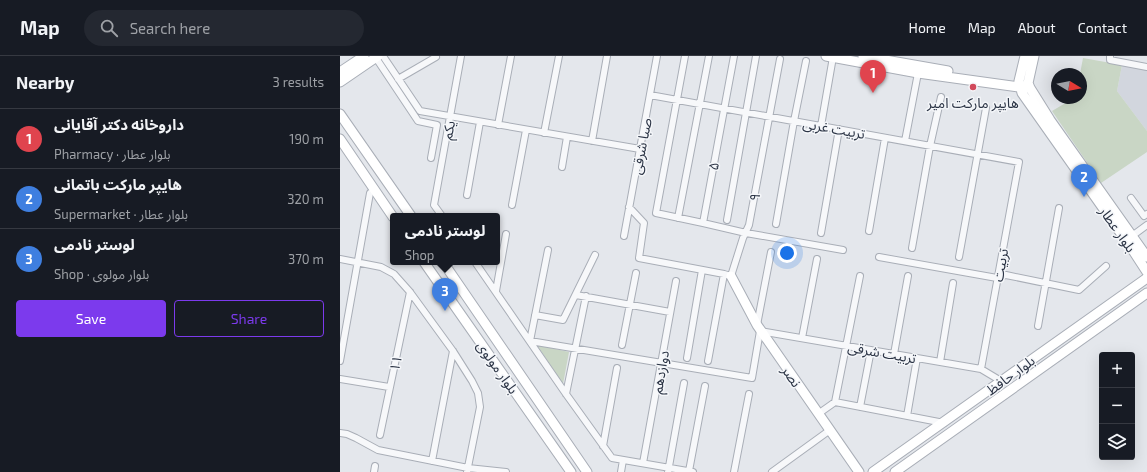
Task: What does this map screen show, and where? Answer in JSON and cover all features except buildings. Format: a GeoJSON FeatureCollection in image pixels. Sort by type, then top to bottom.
{"type":"FeatureCollection","features":[{"type":"Feature","properties":{"kind":"street"},"geometry":{"type":"LineString","coordinates":[[340,72],[364,56]]}},
{"type":"Feature","properties":{"kind":"street","name":"یکم"},"geometry":{"type":"LineString","coordinates":[[440,213],[434,205],[461,56]]}},
{"type":"Feature","properties":{"kind":"street"},"geometry":{"type":"LineString","coordinates":[[498,125],[511,56]]}},
{"type":"Feature","properties":{"kind":"street"},"geometry":{"type":"LineString","coordinates":[[544,133],[559,56]]}},
{"type":"Feature","properties":{"kind":"street"},"geometry":{"type":"LineString","coordinates":[[592,141],[607,56]]}},
{"type":"Feature","properties":{"kind":"street","name":"صبا شرقی"},"geometry":{"type":"LineString","coordinates":[[624,236],[658,56]]}},
{"type":"Feature","properties":{"kind":"street"},"geometry":{"type":"LineString","coordinates":[[686,56],[656,213],[746,234],[843,250]]}},
{"type":"Feature","properties":{"kind":"street"},"geometry":{"type":"LineString","coordinates":[[678,218],[708,56]]}},
{"type":"Feature","properties":{"kind":"street","name":"۵"},"geometry":{"type":"LineString","coordinates":[[703,223],[734,56]]}},
{"type":"Feature","properties":{"kind":"street"},"geometry":{"type":"LineString","coordinates":[[727,220],[756,56]]}},
{"type":"Feature","properties":{"kind":"street"},"geometry":{"type":"LineString","coordinates":[[862,56],[1025,85]]}},
{"type":"Feature","properties":{"kind":"street"},"geometry":{"type":"LineString","coordinates":[[1025,56],[1025,85]]}},
{"type":"Feature","properties":{"kind":"street"},"geometry":{"type":"LineString","coordinates":[[1025,85],[1034,56]]}},
{"type":"Feature","properties":{"kind":"street"},"geometry":{"type":"LineString","coordinates":[[379,57],[398,79],[420,112],[640,149]]}},
{"type":"Feature","properties":{"kind":"street"},"geometry":{"type":"LineString","coordinates":[[340,82],[379,57]]}},
{"type":"Feature","properties":{"kind":"street"},"geometry":{"type":"LineString","coordinates":[[379,57],[418,121],[438,125],[431,158]]}},
{"type":"Feature","properties":{"kind":"street"},"geometry":{"type":"LineString","coordinates":[[398,79],[436,57]]}},
{"type":"Feature","properties":{"kind":"street"},"geometry":{"type":"LineString","coordinates":[[821,126],[829,57],[918,73],[1025,85]]}},
{"type":"Feature","properties":{"kind":"street"},"geometry":{"type":"LineString","coordinates":[[1110,58],[1147,67]]}},
{"type":"Feature","properties":{"kind":"street","name":"۹"},"geometry":{"type":"LineString","coordinates":[[708,361],[727,275],[749,225],[780,59]]}},
{"type":"Feature","properties":{"kind":"street"},"geometry":{"type":"LineString","coordinates":[[776,224],[806,61]]}},
{"type":"Feature","properties":{"kind":"street"},"geometry":{"type":"LineString","coordinates":[[905,141],[918,73]]}},
{"type":"Feature","properties":{"kind":"street","name":"بلوار عطار"},"geometry":{"type":"LineString","coordinates":[[1025,85],[1132,236],[1145,261],[1147,272]]}},
{"type":"Feature","properties":{"kind":"street","name":"بلوار عطار"},"geometry":{"type":"LineString","coordinates":[[1025,85],[1022,93],[1145,261]]}},
{"type":"Feature","properties":{"kind":"street","name":"تربیت غربی"},"geometry":{"type":"LineString","coordinates":[[650,95],[1019,162]]}},
{"type":"Feature","properties":{"kind":"street"},"geometry":{"type":"LineString","coordinates":[[912,248],[930,146],[941,97]]}},
{"type":"Feature","properties":{"kind":"street"},"geometry":{"type":"LineString","coordinates":[[958,257],[986,108]]}},
{"type":"Feature","properties":{"kind":"street"},"geometry":{"type":"LineString","coordinates":[[340,114],[409,213]]}},
{"type":"Feature","properties":{"kind":"street"},"geometry":{"type":"LineString","coordinates":[[467,195],[480,122]]}},
{"type":"Feature","properties":{"kind":"street"},"geometry":{"type":"LineString","coordinates":[[822,233],[840,129]]}},
{"type":"Feature","properties":{"kind":"street"},"geometry":{"type":"LineString","coordinates":[[512,205],[526,130]]}},
{"type":"Feature","properties":{"kind":"street"},"geometry":{"type":"LineString","coordinates":[[562,167],[567,137]]}},
{"type":"Feature","properties":{"kind":"street"},"geometry":{"type":"LineString","coordinates":[[869,231],[885,138]]}},
{"type":"Feature","properties":{"kind":"street"},"geometry":{"type":"LineString","coordinates":[[340,139],[390,213]]}},
{"type":"Feature","properties":{"kind":"street","name":"تربیت"},"geometry":{"type":"LineString","coordinates":[[981,369],[1019,162]]}},
{"type":"Feature","properties":{"kind":"street"},"geometry":{"type":"LineString","coordinates":[[340,361],[370,193]]}},
{"type":"Feature","properties":{"kind":"street"},"geometry":{"type":"LineString","coordinates":[[1131,198],[1146,216]]}},
{"type":"Feature","properties":{"kind":"street"},"geometry":{"type":"LineString","coordinates":[[630,207],[644,223],[639,258],[727,275]]}},
{"type":"Feature","properties":{"kind":"street"},"geometry":{"type":"LineString","coordinates":[[1038,326],[1060,208]]}},
{"type":"Feature","properties":{"kind":"street"},"geometry":{"type":"LineString","coordinates":[[1132,236],[1147,225]]}},
{"type":"Feature","properties":{"kind":"street"},"geometry":{"type":"LineString","coordinates":[[496,291],[506,234]]}},
{"type":"Feature","properties":{"kind":"street"},"geometry":{"type":"LineString","coordinates":[[530,341],[548,250]]}},
{"type":"Feature","properties":{"kind":"street"},"geometry":{"type":"LineString","coordinates":[[530,341],[752,378],[771,252]]}},
{"type":"Feature","properties":{"kind":"street"},"geometry":{"type":"LineString","coordinates":[[535,315],[563,320],[595,255]]}},
{"type":"Feature","properties":{"kind":"street"},"geometry":{"type":"LineString","coordinates":[[880,257],[998,278],[1006,275],[1079,290],[1106,266]]}},
{"type":"Feature","properties":{"kind":"street"},"geometry":{"type":"LineString","coordinates":[[340,259],[381,267],[394,274],[410,292],[453,351],[472,381],[478,393],[480,407],[468,470]]}},
{"type":"Feature","properties":{"kind":"street"},"geometry":{"type":"LineString","coordinates":[[802,338],[816,259]]}},
{"type":"Feature","properties":{"kind":"street","name":"بلوار مولوی"},"geometry":{"type":"LineString","coordinates":[[426,265],[571,472]]}},
{"type":"Feature","properties":{"kind":"street","name":"بلوار مولوی"},"geometry":{"type":"LineString","coordinates":[[445,265],[588,472]]}},
{"type":"Feature","properties":{"kind":"street"},"geometry":{"type":"LineString","coordinates":[[477,265],[612,458],[644,463],[668,470],[691,472],[705,386]]}},
{"type":"Feature","properties":{"kind":"street"},"geometry":{"type":"LineString","coordinates":[[687,358],[702,270]]}},
{"type":"Feature","properties":{"kind":"street"},"geometry":{"type":"LineString","coordinates":[[622,345],[636,273]]}},
{"type":"Feature","properties":{"kind":"street","name":"نصر"},"geometry":{"type":"LineString","coordinates":[[727,275],[759,328],[859,472]]}},
{"type":"Feature","properties":{"kind":"street"},"geometry":{"type":"LineString","coordinates":[[818,414],[835,402],[845,345],[860,276]]}},
{"type":"Feature","properties":{"kind":"street"},"geometry":{"type":"LineString","coordinates":[[894,354],[908,276]]}},
{"type":"Feature","properties":{"kind":"street","name":"بلوار حافظ"},"geometry":{"type":"LineString","coordinates":[[873,472],[1147,278]]}},
{"type":"Feature","properties":{"kind":"street","name":"دوازدهم"},"geometry":{"type":"LineString","coordinates":[[644,463],[676,280]]}},
{"type":"Feature","properties":{"kind":"street"},"geometry":{"type":"LineString","coordinates":[[940,362],[953,283]]}},
{"type":"Feature","properties":{"kind":"street","name":"۱۱"},"geometry":{"type":"LineString","coordinates":[[380,435],[410,292]]}},
{"type":"Feature","properties":{"kind":"street","name":"بلوار حافظ"},"geometry":{"type":"LineString","coordinates":[[895,472],[1147,293]]}},
{"type":"Feature","properties":{"kind":"street"},"geometry":{"type":"LineString","coordinates":[[576,295],[670,312]]}},
{"type":"Feature","properties":{"kind":"street"},"geometry":{"type":"LineString","coordinates":[[566,394],[586,296]]}},
{"type":"Feature","properties":{"kind":"street","name":"تربیت شرقی"},"geometry":{"type":"LineString","coordinates":[[759,328],[802,338],[981,369],[1001,381]]}},
{"type":"Feature","properties":{"kind":"street"},"geometry":{"type":"LineString","coordinates":[[860,407],[871,350]]}},
{"type":"Feature","properties":{"kind":"street"},"geometry":{"type":"LineString","coordinates":[[432,461],[453,351]]}},
{"type":"Feature","properties":{"kind":"street"},"geometry":{"type":"LineString","coordinates":[[907,416],[917,358]]}},
{"type":"Feature","properties":{"kind":"street"},"geometry":{"type":"LineString","coordinates":[[603,446],[617,368]]}},
{"type":"Feature","properties":{"kind":"street"},"geometry":{"type":"LineString","coordinates":[[340,379],[390,387]]}},
{"type":"Feature","properties":{"kind":"street"},"geometry":{"type":"LineString","coordinates":[[668,470],[684,383]]}},
{"type":"Feature","properties":{"kind":"street"},"geometry":{"type":"LineString","coordinates":[[734,472],[749,394]]}},
{"type":"Feature","properties":{"kind":"street"},"geometry":{"type":"LineString","coordinates":[[835,402],[944,422]]}},
{"type":"Feature","properties":{"kind":"street"},"geometry":{"type":"LineString","coordinates":[[772,472],[830,430]]}},
{"type":"Feature","properties":{"kind":"street"},"geometry":{"type":"LineString","coordinates":[[340,433],[356,438],[378,450],[468,470],[506,472]]}},
{"type":"Feature","properties":{"kind":"street"},"geometry":{"type":"LineString","coordinates":[[554,448],[565,439]]}},
{"type":"Feature","properties":{"kind":"street"},"geometry":{"type":"LineString","coordinates":[[621,472],[623,460]]}},
{"type":"Feature","properties":{"kind":"shaded area"},"geometry":{"type":"Polygon","coordinates":[[[1122,65],[1147,70],[1147,131],[1117,91],[1122,65]]]}},
{"type":"Feature","properties":{"kind":"green space"},"geometry":{"type":"Polygon","coordinates":[[[1083,58],[1122,65],[1117,91],[1147,131],[1147,152],[1101,183],[1052,111],[1064,104],[1087,104],[1087,68],[1081,68],[1083,58]]]}},
{"type":"Feature","properties":{"kind":"green space"},"geometry":{"type":"Polygon","coordinates":[[[537,345],[569,352],[563,384],[537,345]]]}},
{"type":"Feature","properties":{"kind":"place","name":"هایپر مارکت امیر"},"geometry":{"type":"Point","coordinates":[973,87]}},
{"type":"Feature","properties":{"kind":"place","name":"داروخانه دکتر آقایانی"},"geometry":{"type":"Point","coordinates":[873,93]}},
{"type":"Feature","properties":{"kind":"place","name":"هایپر مارکت باتمانی"},"geometry":{"type":"Point","coordinates":[1084,197]}},
{"type":"Feature","properties":{"kind":"place","name":"لوستر نادمی"},"geometry":{"type":"Point","coordinates":[445,311]}}]}
